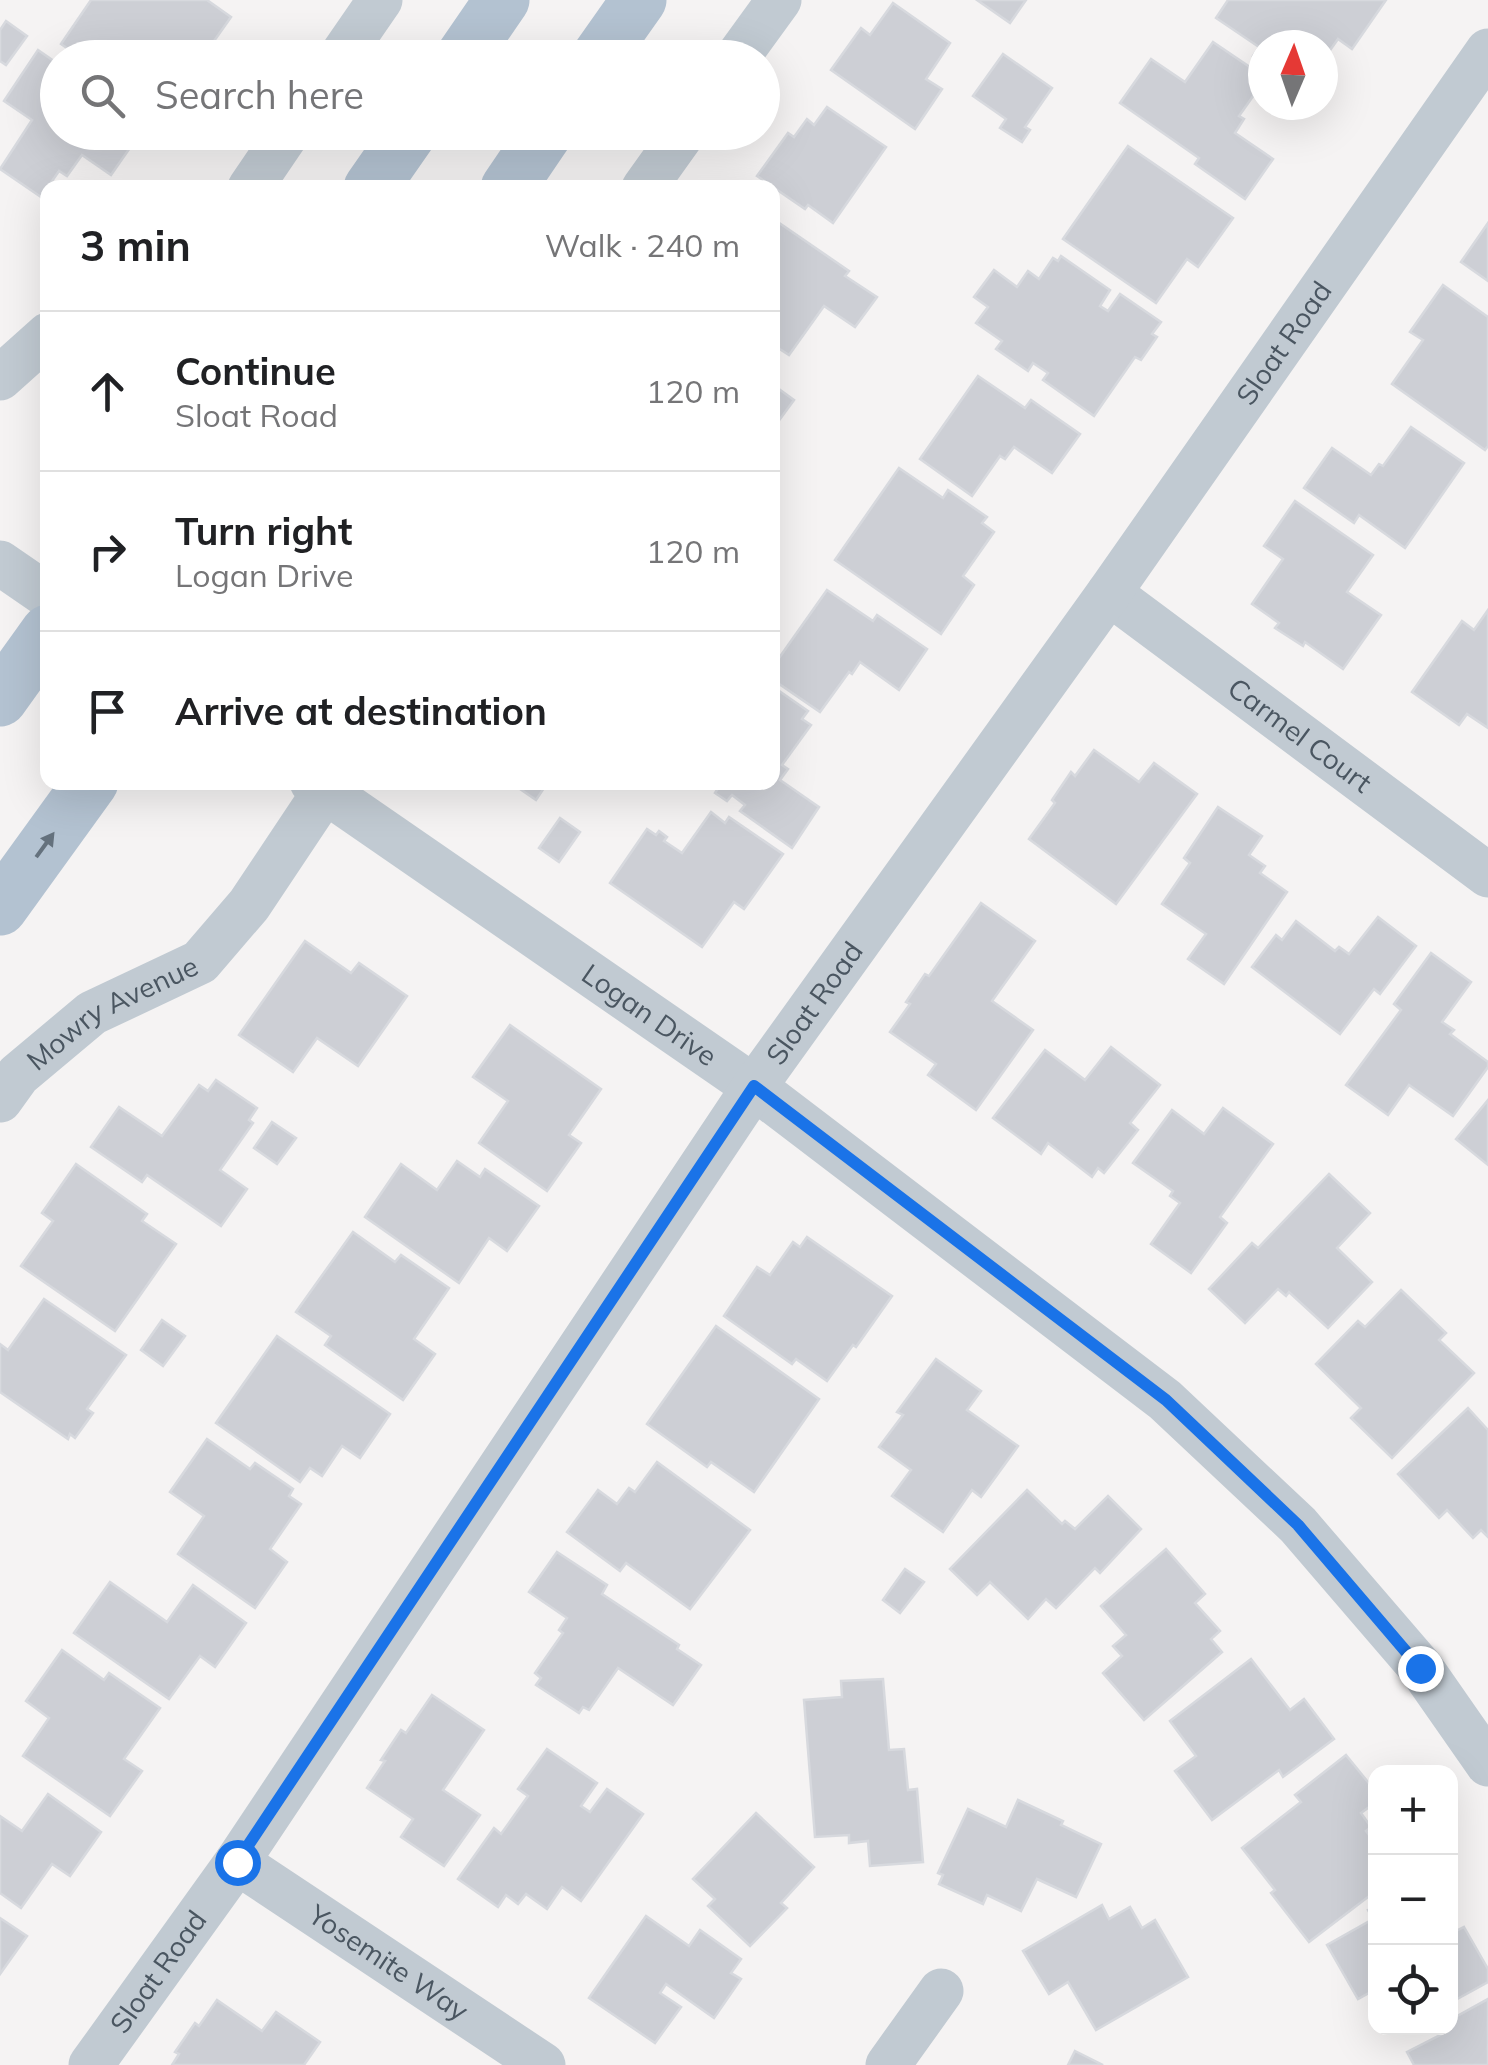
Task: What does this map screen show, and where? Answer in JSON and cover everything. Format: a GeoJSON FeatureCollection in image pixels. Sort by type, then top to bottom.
{"type":"FeatureCollection","features":[{"type":"Feature","properties":{"kind":"main road"},"geometry":{"type":"LineString","coordinates":[[474,40],[502,0]]}},
{"type":"Feature","properties":{"kind":"main road"},"geometry":{"type":"LineString","coordinates":[[611,40],[639,0]]}},
{"type":"Feature","properties":{"kind":"main road"},"geometry":{"type":"LineString","coordinates":[[377,180],[397,150]]}},
{"type":"Feature","properties":{"kind":"main road"},"geometry":{"type":"LineString","coordinates":[[513,180],[534,150]]}},
{"type":"Feature","properties":{"kind":"main road"},"geometry":{"type":"LineString","coordinates":[[0,700],[40,643]]}},
{"type":"Feature","properties":{"kind":"main road"},"geometry":{"type":"LineString","coordinates":[[0,908],[85,790]]}},
{"type":"Feature","properties":{"kind":"street"},"geometry":{"type":"LineString","coordinates":[[352,40],[380,0]]}},
{"type":"Feature","properties":{"kind":"street"},"geometry":{"type":"LineString","coordinates":[[750,40],[778,0]]}},
{"type":"Feature","properties":{"kind":"street","name":"Sloat Road"},"geometry":{"type":"LineString","coordinates":[[91,2065],[237,1862],[754,1086],[1109,593],[1488,51]]}},
{"type":"Feature","properties":{"kind":"street"},"geometry":{"type":"LineString","coordinates":[[255,180],[276,150]]}},
{"type":"Feature","properties":{"kind":"street"},"geometry":{"type":"LineString","coordinates":[[650,180],[671,150]]}},
{"type":"Feature","properties":{"kind":"street"},"geometry":{"type":"LineString","coordinates":[[0,378],[40,342]]}},
{"type":"Feature","properties":{"kind":"street"},"geometry":{"type":"LineString","coordinates":[[0,564],[40,591]]}},
{"type":"Feature","properties":{"kind":"street","name":"Carmel Court"},"geometry":{"type":"LineString","coordinates":[[1109,593],[1488,875]]}},
{"type":"Feature","properties":{"kind":"street","name":"Mowry Avenue"},"geometry":{"type":"LineString","coordinates":[[0,1100],[18,1075],[92,1013],[200,962],[249,905],[321,790]]}},
{"type":"Feature","properties":{"kind":"street","name":"Logan Drive"},"geometry":{"type":"LineString","coordinates":[[329,790],[754,1086],[1166,1400],[1298,1525],[1420,1668],[1488,1764]]}},
{"type":"Feature","properties":{"kind":"street","name":"Yosemite Way"},"geometry":{"type":"LineString","coordinates":[[237,1862],[543,2065]]}},
{"type":"Feature","properties":{"kind":"street"},"geometry":{"type":"LineString","coordinates":[[888,2065],[941,1991]]}},
{"type":"Feature","properties":{"kind":"building"},"geometry":{"type":"Polygon","coordinates":[[[91,0],[207,0],[231,17],[215,40],[64,40],[91,0]]]}},
{"type":"Feature","properties":{"kind":"building"},"geometry":{"type":"Polygon","coordinates":[[[977,0],[1026,0],[1010,23],[977,0]]]}},
{"type":"Feature","properties":{"kind":"building"},"geometry":{"type":"Polygon","coordinates":[[[1228,0],[1386,0],[1352,49],[1338,39],[1338,30],[1248,30],[1248,40],[1216,18],[1228,0]]]}},
{"type":"Feature","properties":{"kind":"building"},"geometry":{"type":"Polygon","coordinates":[[[893,3],[950,43],[926,79],[942,89],[915,129],[831,70],[861,28],[870,35],[893,3]]]}},
{"type":"Feature","properties":{"kind":"building"},"geometry":{"type":"Polygon","coordinates":[[[6,21],[27,36],[6,65],[0,61],[0,30],[6,21]]]}},
{"type":"Feature","properties":{"kind":"building"},"geometry":{"type":"Polygon","coordinates":[[[1213,42],[1248,66],[1248,103],[1239,116],[1244,119],[1235,133],[1273,159],[1245,199],[1195,164],[1199,158],[1120,103],[1151,59],[1185,82],[1213,42]]]}},
{"type":"Feature","properties":{"kind":"building"},"geometry":{"type":"Polygon","coordinates":[[[38,50],[40,150],[128,150],[111,175],[82,155],[67,176],[59,171],[53,180],[40,180],[40,196],[0,169],[32,120],[4,101],[38,50]]]}},
{"type":"Feature","properties":{"kind":"building"},"geometry":{"type":"Polygon","coordinates":[[[1003,54],[1052,88],[1025,127],[1030,130],[1022,142],[1000,128],[1006,119],[973,96],[1003,54]]]}},
{"type":"Feature","properties":{"kind":"building"},"geometry":{"type":"Polygon","coordinates":[[[827,107],[886,147],[833,223],[780,192],[780,180],[757,176],[776,150],[780,150],[788,133],[794,137],[807,119],[814,125],[827,107]]]}},
{"type":"Feature","properties":{"kind":"building"},"geometry":{"type":"Polygon","coordinates":[[[1128,146],[1233,218],[1198,267],[1187,259],[1156,303],[1063,239],[1128,146]]]}},
{"type":"Feature","properties":{"kind":"building"},"geometry":{"type":"Polygon","coordinates":[[[1488,223],[1488,281],[1461,262],[1488,223]]]}},
{"type":"Feature","properties":{"kind":"building"},"geometry":{"type":"Polygon","coordinates":[[[780,224],[849,271],[845,276],[877,297],[855,327],[824,306],[789,355],[780,349],[780,224]]]}},
{"type":"Feature","properties":{"kind":"building"},"geometry":{"type":"Polygon","coordinates":[[[1061,256],[1110,290],[1100,306],[1108,311],[1120,294],[1161,322],[1152,334],[1157,337],[1141,360],[1135,357],[1094,416],[1043,380],[1048,373],[1033,363],[1028,371],[996,349],[1002,341],[976,323],[988,307],[974,297],[994,270],[1017,287],[1028,271],[1039,279],[1053,258],[1058,261],[1061,256]]]}},
{"type":"Feature","properties":{"kind":"building"},"geometry":{"type":"Polygon","coordinates":[[[1443,285],[1488,317],[1485,450],[1392,384],[1423,340],[1410,332],[1443,285]]]}},
{"type":"Feature","properties":{"kind":"building"},"geometry":{"type":"Polygon","coordinates":[[[978,376],[1025,408],[1031,400],[1080,434],[1052,473],[1014,447],[1005,459],[1000,456],[972,496],[920,459],[978,376]]]}},
{"type":"Feature","properties":{"kind":"building"},"geometry":{"type":"Polygon","coordinates":[[[780,390],[794,400],[780,419],[780,390]]]}},
{"type":"Feature","properties":{"kind":"building"},"geometry":{"type":"Polygon","coordinates":[[[1411,427],[1464,463],[1405,548],[1359,515],[1354,523],[1304,488],[1332,448],[1371,475],[1379,464],[1383,466],[1411,427]]]}},
{"type":"Feature","properties":{"kind":"building"},"geometry":{"type":"Polygon","coordinates":[[[899,468],[943,498],[948,490],[987,517],[982,523],[994,532],[963,576],[974,585],[941,634],[835,560],[899,468]]]}},
{"type":"Feature","properties":{"kind":"building"},"geometry":{"type":"Polygon","coordinates":[[[1295,501],[1373,555],[1347,592],[1381,615],[1343,669],[1305,642],[1303,646],[1275,628],[1279,623],[1252,604],[1283,559],[1264,546],[1295,501]]]}},
{"type":"Feature","properties":{"kind":"building"},"geometry":{"type":"Polygon","coordinates":[[[827,590],[873,621],[877,615],[927,649],[899,690],[860,662],[820,712],[780,684],[780,657],[827,590]]]}},
{"type":"Feature","properties":{"kind":"building"},"geometry":{"type":"Polygon","coordinates":[[[1488,610],[1488,728],[1467,714],[1459,725],[1412,692],[1462,621],[1474,630],[1488,610]]]}},
{"type":"Feature","properties":{"kind":"building"},"geometry":{"type":"Polygon","coordinates":[[[780,692],[808,711],[802,719],[811,725],[782,765],[788,769],[780,780],[780,692]]]}},
{"type":"Feature","properties":{"kind":"building"},"geometry":{"type":"Polygon","coordinates":[[[1094,750],[1139,782],[1154,763],[1197,794],[1116,904],[1029,839],[1071,772],[1075,776],[1094,750]]]}},
{"type":"Feature","properties":{"kind":"building"},"geometry":{"type":"Polygon","coordinates":[[[780,780],[819,807],[792,848],[740,811],[745,805],[732,795],[727,801],[715,793],[780,790],[780,780]]]}},
{"type":"Feature","properties":{"kind":"building"},"geometry":{"type":"Polygon","coordinates":[[[522,790],[543,790],[536,800],[522,790]]]}},
{"type":"Feature","properties":{"kind":"building"},"geometry":{"type":"Polygon","coordinates":[[[1218,807],[1262,836],[1249,855],[1265,866],[1260,873],[1287,892],[1224,984],[1188,959],[1206,934],[1162,904],[1190,863],[1184,858],[1218,807]]]}},
{"type":"Feature","properties":{"kind":"building"},"geometry":{"type":"Polygon","coordinates":[[[711,812],[725,823],[729,817],[783,854],[744,909],[734,902],[702,947],[610,883],[647,829],[656,835],[659,831],[667,837],[664,841],[682,853],[711,812]]]}},
{"type":"Feature","properties":{"kind":"building"},"geometry":{"type":"Polygon","coordinates":[[[560,818],[580,832],[559,862],[539,848],[560,818]]]}},
{"type":"Feature","properties":{"kind":"building"},"geometry":{"type":"Polygon","coordinates":[[[981,903],[1035,941],[992,1001],[1033,1030],[976,1110],[928,1075],[936,1064],[890,1032],[925,974],[929,976],[981,903]]]}},
{"type":"Feature","properties":{"kind":"building"},"geometry":{"type":"Polygon","coordinates":[[[1378,917],[1416,946],[1380,994],[1374,989],[1340,1034],[1252,967],[1276,935],[1282,940],[1296,921],[1335,951],[1339,947],[1349,954],[1378,917]]]}},
{"type":"Feature","properties":{"kind":"building"},"geometry":{"type":"Polygon","coordinates":[[[305,941],[351,973],[359,963],[407,996],[358,1066],[317,1038],[293,1072],[239,1035],[305,941]]]}},
{"type":"Feature","properties":{"kind":"building"},"geometry":{"type":"Polygon","coordinates":[[[1431,953],[1471,982],[1442,1022],[1454,1030],[1450,1034],[1488,1062],[1488,1067],[1453,1116],[1409,1085],[1388,1115],[1346,1085],[1401,1010],[1394,1004],[1431,953]]]}},
{"type":"Feature","properties":{"kind":"building"},"geometry":{"type":"Polygon","coordinates":[[[510,1025],[601,1089],[569,1135],[581,1143],[547,1191],[479,1143],[508,1101],[473,1077],[510,1025]]]}},
{"type":"Feature","properties":{"kind":"building"},"geometry":{"type":"Polygon","coordinates":[[[1111,1047],[1160,1085],[1130,1123],[1138,1130],[1104,1173],[1098,1168],[1092,1177],[1048,1143],[1041,1154],[993,1118],[1045,1050],[1085,1080],[1111,1047]]]}},
{"type":"Feature","properties":{"kind":"building"},"geometry":{"type":"Polygon","coordinates":[[[216,1080],[257,1108],[249,1120],[253,1123],[220,1170],[247,1189],[221,1226],[147,1175],[142,1182],[91,1147],[119,1107],[162,1136],[199,1085],[208,1091],[216,1080]]]}},
{"type":"Feature","properties":{"kind":"building"},"geometry":{"type":"Polygon","coordinates":[[[1488,1100],[1488,1165],[1456,1139],[1488,1100]]]}},
{"type":"Feature","properties":{"kind":"building"},"geometry":{"type":"Polygon","coordinates":[[[1223,1108],[1273,1144],[1220,1217],[1227,1223],[1191,1273],[1151,1244],[1180,1203],[1170,1196],[1173,1191],[1133,1163],[1172,1110],[1204,1134],[1223,1108]]]}},
{"type":"Feature","properties":{"kind":"building"},"geometry":{"type":"Polygon","coordinates":[[[272,1122],[296,1138],[277,1164],[254,1148],[272,1122]]]}},
{"type":"Feature","properties":{"kind":"building"},"geometry":{"type":"Polygon","coordinates":[[[457,1161],[480,1177],[485,1169],[539,1206],[507,1251],[489,1238],[459,1283],[365,1217],[401,1164],[437,1190],[457,1161]]]}},
{"type":"Feature","properties":{"kind":"building"},"geometry":{"type":"Polygon","coordinates":[[[76,1164],[147,1214],[142,1221],[176,1244],[115,1331],[21,1266],[53,1221],[42,1213],[76,1164]]]}},
{"type":"Feature","properties":{"kind":"building"},"geometry":{"type":"Polygon","coordinates":[[[1329,1174],[1370,1213],[1337,1248],[1372,1282],[1328,1328],[1289,1292],[1286,1296],[1278,1289],[1245,1323],[1209,1289],[1252,1243],[1258,1248],[1329,1174]]]}},
{"type":"Feature","properties":{"kind":"building"},"geometry":{"type":"Polygon","coordinates":[[[353,1232],[395,1262],[401,1255],[449,1288],[414,1339],[435,1354],[403,1400],[325,1345],[331,1336],[296,1312],[353,1232]]]}},
{"type":"Feature","properties":{"kind":"building"},"geometry":{"type":"Polygon","coordinates":[[[807,1237],[892,1296],[827,1381],[796,1359],[792,1364],[724,1316],[757,1267],[770,1275],[793,1242],[800,1247],[807,1237]]]}},
{"type":"Feature","properties":{"kind":"building"},"geometry":{"type":"Polygon","coordinates":[[[1401,1290],[1446,1333],[1439,1340],[1474,1373],[1392,1458],[1351,1418],[1361,1408],[1316,1364],[1358,1321],[1365,1327],[1401,1290]]]}},
{"type":"Feature","properties":{"kind":"building"},"geometry":{"type":"Polygon","coordinates":[[[44,1299],[126,1355],[87,1409],[93,1413],[75,1438],[70,1434],[68,1439],[0,1392],[0,1344],[8,1350],[44,1299]]]}},
{"type":"Feature","properties":{"kind":"building"},"geometry":{"type":"Polygon","coordinates":[[[162,1320],[185,1336],[163,1366],[141,1350],[162,1320]]]}},
{"type":"Feature","properties":{"kind":"building"},"geometry":{"type":"Polygon","coordinates":[[[716,1326],[819,1399],[754,1492],[711,1462],[707,1467],[647,1424],[716,1326]]]}},
{"type":"Feature","properties":{"kind":"building"},"geometry":{"type":"Polygon","coordinates":[[[277,1336],[390,1414],[360,1458],[342,1446],[322,1476],[310,1468],[300,1482],[216,1423],[277,1336]]]}},
{"type":"Feature","properties":{"kind":"building"},"geometry":{"type":"Polygon","coordinates":[[[936,1359],[981,1391],[967,1410],[1018,1446],[981,1497],[972,1490],[943,1532],[892,1496],[911,1470],[879,1447],[903,1415],[897,1412],[936,1359]]]}},
{"type":"Feature","properties":{"kind":"building"},"geometry":{"type":"Polygon","coordinates":[[[1468,1408],[1488,1430],[1488,1537],[1481,1530],[1473,1538],[1447,1510],[1439,1518],[1398,1474],[1468,1408]]]}},
{"type":"Feature","properties":{"kind":"building"},"geometry":{"type":"Polygon","coordinates":[[[207,1439],[250,1469],[255,1463],[293,1489],[289,1496],[301,1504],[270,1549],[287,1562],[255,1608],[178,1554],[204,1516],[170,1492],[207,1439]]]}},
{"type":"Feature","properties":{"kind":"building"},"geometry":{"type":"Polygon","coordinates":[[[657,1462],[750,1530],[690,1609],[626,1563],[620,1571],[567,1532],[598,1490],[617,1504],[629,1488],[635,1492],[657,1462]]]}},
{"type":"Feature","properties":{"kind":"building"},"geometry":{"type":"Polygon","coordinates":[[[1027,1490],[1062,1524],[1065,1521],[1075,1529],[1108,1496],[1141,1529],[1100,1573],[1095,1568],[1056,1608],[1046,1599],[1028,1619],[990,1582],[977,1595],[950,1569],[1027,1490]]]}},
{"type":"Feature","properties":{"kind":"building"},"geometry":{"type":"Polygon","coordinates":[[[1166,1549],[1205,1594],[1195,1603],[1220,1631],[1211,1639],[1222,1652],[1144,1720],[1103,1673],[1122,1656],[1113,1646],[1126,1635],[1101,1606],[1166,1549]]]}},
{"type":"Feature","properties":{"kind":"building"},"geometry":{"type":"Polygon","coordinates":[[[557,1552],[607,1585],[602,1594],[679,1645],[677,1649],[701,1665],[673,1705],[618,1668],[589,1710],[583,1707],[579,1713],[536,1685],[541,1678],[535,1673],[563,1633],[559,1630],[567,1618],[529,1592],[557,1552]]]}},
{"type":"Feature","properties":{"kind":"building"},"geometry":{"type":"Polygon","coordinates":[[[905,1569],[924,1582],[900,1613],[883,1600],[905,1569]]]}},
{"type":"Feature","properties":{"kind":"building"},"geometry":{"type":"Polygon","coordinates":[[[110,1582],[167,1622],[193,1585],[246,1623],[215,1667],[200,1656],[169,1699],[74,1633],[110,1582]]]}},
{"type":"Feature","properties":{"kind":"building"},"geometry":{"type":"Polygon","coordinates":[[[62,1650],[104,1680],[109,1673],[160,1708],[124,1759],[142,1771],[110,1816],[23,1756],[49,1718],[26,1701],[62,1650]]]}},
{"type":"Feature","properties":{"kind":"building"},"geometry":{"type":"Polygon","coordinates":[[[1251,1659],[1290,1710],[1304,1699],[1334,1739],[1283,1777],[1279,1770],[1212,1820],[1175,1771],[1196,1756],[1170,1721],[1251,1659]]]}},
{"type":"Feature","properties":{"kind":"building"},"geometry":{"type":"Polygon","coordinates":[[[883,1679],[889,1750],[904,1749],[908,1790],[917,1789],[923,1862],[870,1866],[868,1841],[849,1843],[849,1835],[815,1837],[804,1700],[842,1697],[841,1681],[883,1679]]]}},
{"type":"Feature","properties":{"kind":"building"},"geometry":{"type":"Polygon","coordinates":[[[432,1695],[484,1730],[443,1790],[480,1815],[444,1866],[401,1837],[413,1819],[367,1788],[401,1730],[406,1733],[432,1695]]]}},
{"type":"Feature","properties":{"kind":"building"},"geometry":{"type":"Polygon","coordinates":[[[547,1749],[597,1783],[581,1806],[590,1812],[607,1789],[643,1814],[581,1901],[562,1887],[547,1909],[526,1894],[518,1904],[506,1895],[498,1907],[458,1879],[494,1828],[501,1834],[528,1796],[518,1789],[547,1749]]]}},
{"type":"Feature","properties":{"kind":"building"},"geometry":{"type":"Polygon","coordinates":[[[1346,1755],[1368,1782],[1368,1808],[1361,1813],[1368,1823],[1368,1897],[1309,1942],[1242,1848],[1301,1802],[1295,1795],[1346,1755]]]}},
{"type":"Feature","properties":{"kind":"building"},"geometry":{"type":"Polygon","coordinates":[[[48,1794],[101,1832],[70,1876],[52,1864],[21,1908],[0,1893],[0,1816],[22,1831],[48,1794]]]}},
{"type":"Feature","properties":{"kind":"building"},"geometry":{"type":"Polygon","coordinates":[[[1018,1800],[1101,1844],[1076,1897],[1037,1879],[1021,1911],[987,1895],[983,1904],[939,1884],[943,1875],[938,1873],[968,1809],[1006,1827],[1018,1800]]]}},
{"type":"Feature","properties":{"kind":"building"},"geometry":{"type":"Polygon","coordinates":[[[756,1813],[814,1867],[781,1903],[787,1908],[750,1946],[708,1906],[715,1899],[693,1879],[756,1813]]]}},
{"type":"Feature","properties":{"kind":"building"},"geometry":{"type":"Polygon","coordinates":[[[1102,1905],[1109,1919],[1130,1907],[1142,1928],[1155,1920],[1188,1977],[1096,2030],[1068,1982],[1049,1994],[1023,1951],[1102,1905]]]}},
{"type":"Feature","properties":{"kind":"building"},"geometry":{"type":"Polygon","coordinates":[[[646,1916],[689,1946],[700,1930],[741,1959],[731,1973],[741,1979],[714,2018],[666,1984],[660,1993],[681,2007],[655,2043],[589,1998],[646,1916]]]}},
{"type":"Feature","properties":{"kind":"building"},"geometry":{"type":"Polygon","coordinates":[[[0,1918],[27,1936],[0,1974],[0,1918]]]}},
{"type":"Feature","properties":{"kind":"building"},"geometry":{"type":"Polygon","coordinates":[[[1368,1922],[1368,1993],[1358,1999],[1327,1945],[1368,1922]]]}},
{"type":"Feature","properties":{"kind":"building"},"geometry":{"type":"Polygon","coordinates":[[[1464,1927],[1488,1969],[1488,1982],[1458,1999],[1458,1945],[1458,1930],[1464,1927]]]}},
{"type":"Feature","properties":{"kind":"building"},"geometry":{"type":"Polygon","coordinates":[[[1488,1999],[1488,2065],[1414,2065],[1407,2052],[1440,2035],[1458,2035],[1458,2016],[1488,1999]]]}},
{"type":"Feature","properties":{"kind":"building"},"geometry":{"type":"Polygon","coordinates":[[[217,2000],[262,2031],[276,2012],[320,2042],[304,2065],[172,2065],[179,2054],[175,2052],[195,2023],[199,2026],[217,2000]]]}},
{"type":"Feature","properties":{"kind":"building"},"geometry":{"type":"Polygon","coordinates":[[[1075,2051],[1103,2065],[1068,2065],[1075,2051]]]}},
{"type":"Feature","properties":{"kind":"route"},"geometry":{"type":"LineString","coordinates":[[237,1862],[754,1086],[1166,1400],[1298,1525],[1420,1668]]}}]}
